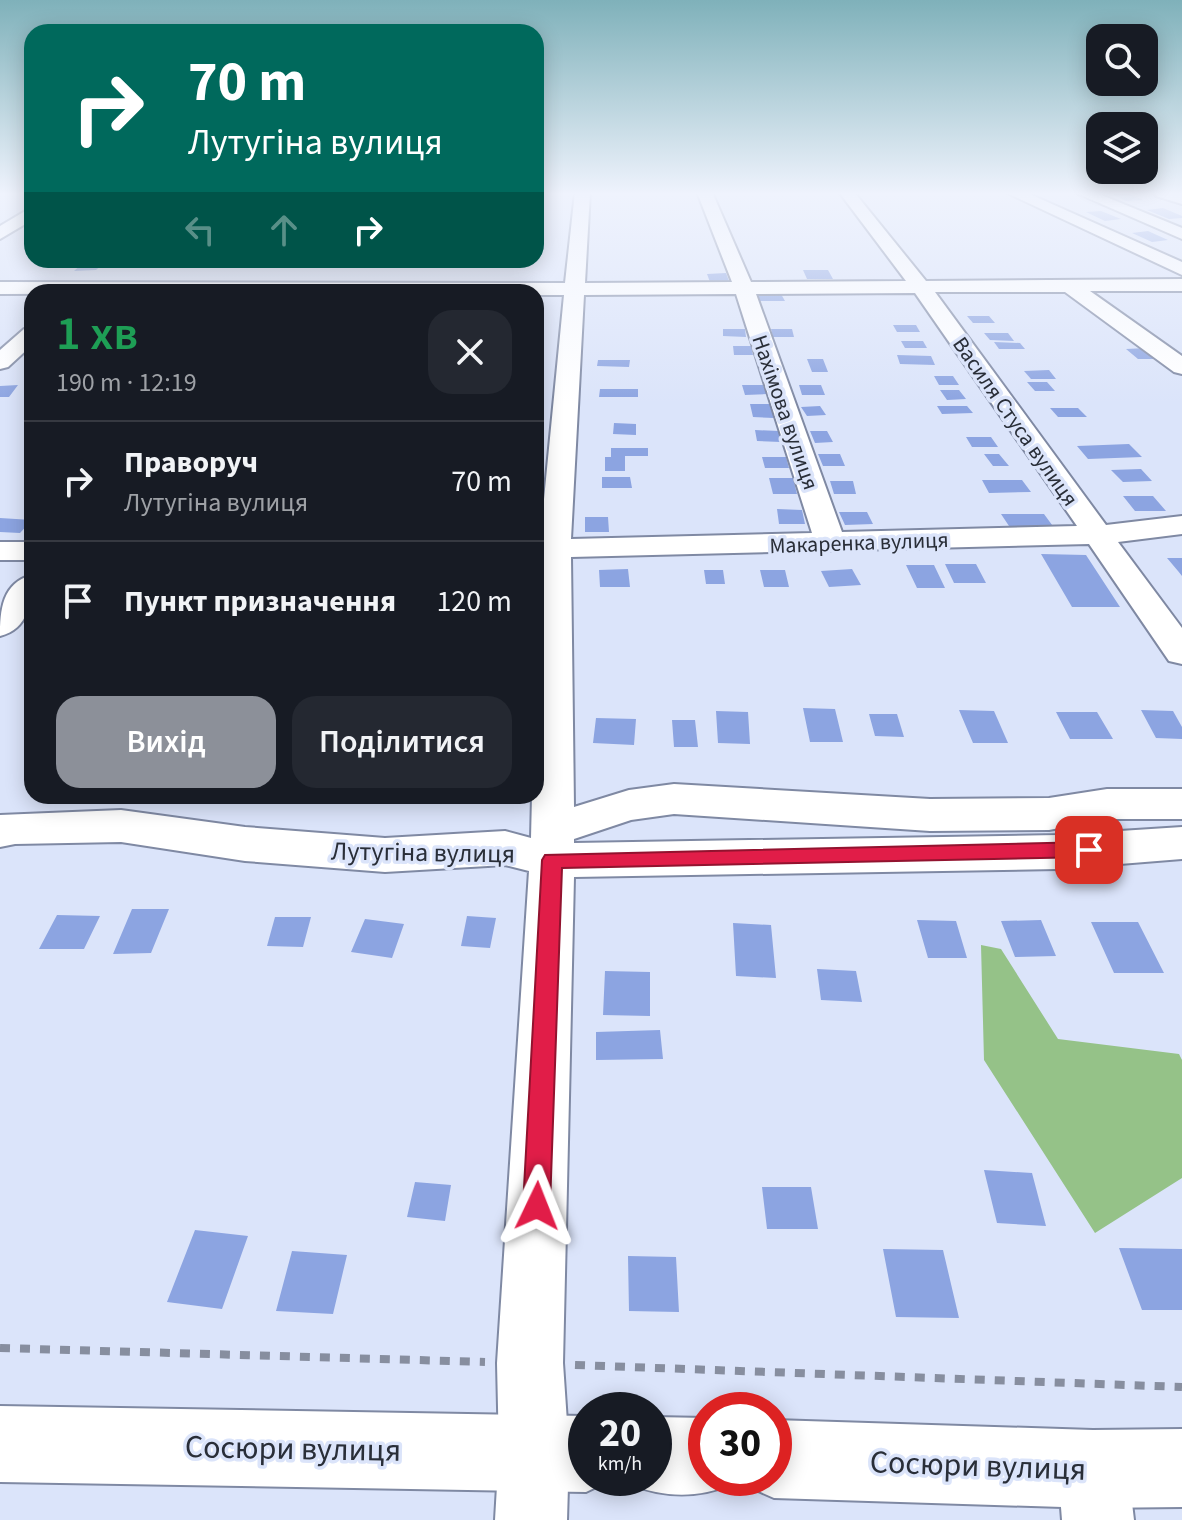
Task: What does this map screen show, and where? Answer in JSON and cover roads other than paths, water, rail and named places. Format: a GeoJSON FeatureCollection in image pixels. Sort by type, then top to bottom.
{"type":"FeatureCollection","features":[{"type":"Feature","properties":{"kind":"main road","name":"Сосюри вулиця"},"geometry":{"type":"LineString","coordinates":[[0,1444],[550,1475]]}},
{"type":"Feature","properties":{"kind":"main road","name":"Сосюри вулиця"},"geometry":{"type":"LineString","coordinates":[[792,1461],[1095,1494],[1182,1468]]}},
{"type":"Feature","properties":{"kind":"street"},"geometry":{"type":"LineString","coordinates":[[550,1475],[530,1363],[552,845],[546,549],[578,263]]}},
{"type":"Feature","properties":{"kind":"street","name":"Нахімова вулиця"},"geometry":{"type":"LineString","coordinates":[[734,263],[831,543]]}},
{"type":"Feature","properties":{"kind":"street","name":"Василя Стуса вулиця"},"geometry":{"type":"LineString","coordinates":[[902,263],[1182,653]]}},
{"type":"Feature","properties":{"kind":"street"},"geometry":{"type":"LineString","coordinates":[[90,284],[106,269]]}},
{"type":"Feature","properties":{"kind":"street"},"geometry":{"type":"LineString","coordinates":[[252,284],[263,270]]}},
{"type":"Feature","properties":{"kind":"street"},"geometry":{"type":"LineString","coordinates":[[544,287],[1072,288],[1182,285]]}},
{"type":"Feature","properties":{"kind":"street"},"geometry":{"type":"LineString","coordinates":[[0,288],[24,289]]}},
{"type":"Feature","properties":{"kind":"street"},"geometry":{"type":"LineString","coordinates":[[1072,288],[1182,367]]}},
{"type":"Feature","properties":{"kind":"street"},"geometry":{"type":"LineString","coordinates":[[0,362],[24,341]]}},
{"type":"Feature","properties":{"kind":"street","name":"Макаренка вулиця"},"geometry":{"type":"LineString","coordinates":[[546,549],[1098,535],[1182,525]]}},
{"type":"Feature","properties":{"kind":"street"},"geometry":{"type":"LineString","coordinates":[[0,551],[24,551]]}},
{"type":"Feature","properties":{"kind":"street"},"geometry":{"type":"LineString","coordinates":[[0,626],[24,595]]}},
{"type":"Feature","properties":{"kind":"street","name":"Лутугіна вулиця"},"geometry":{"type":"LineString","coordinates":[[552,845],[629,805],[674,799],[930,815],[1049,814],[1107,804],[1182,804]]}},
{"type":"Feature","properties":{"kind":"street","name":"Лутугіна вулиця"},"geometry":{"type":"LineString","coordinates":[[0,831],[121,826],[245,844],[369,854],[552,845],[1058,852],[1182,843]]}}]}
